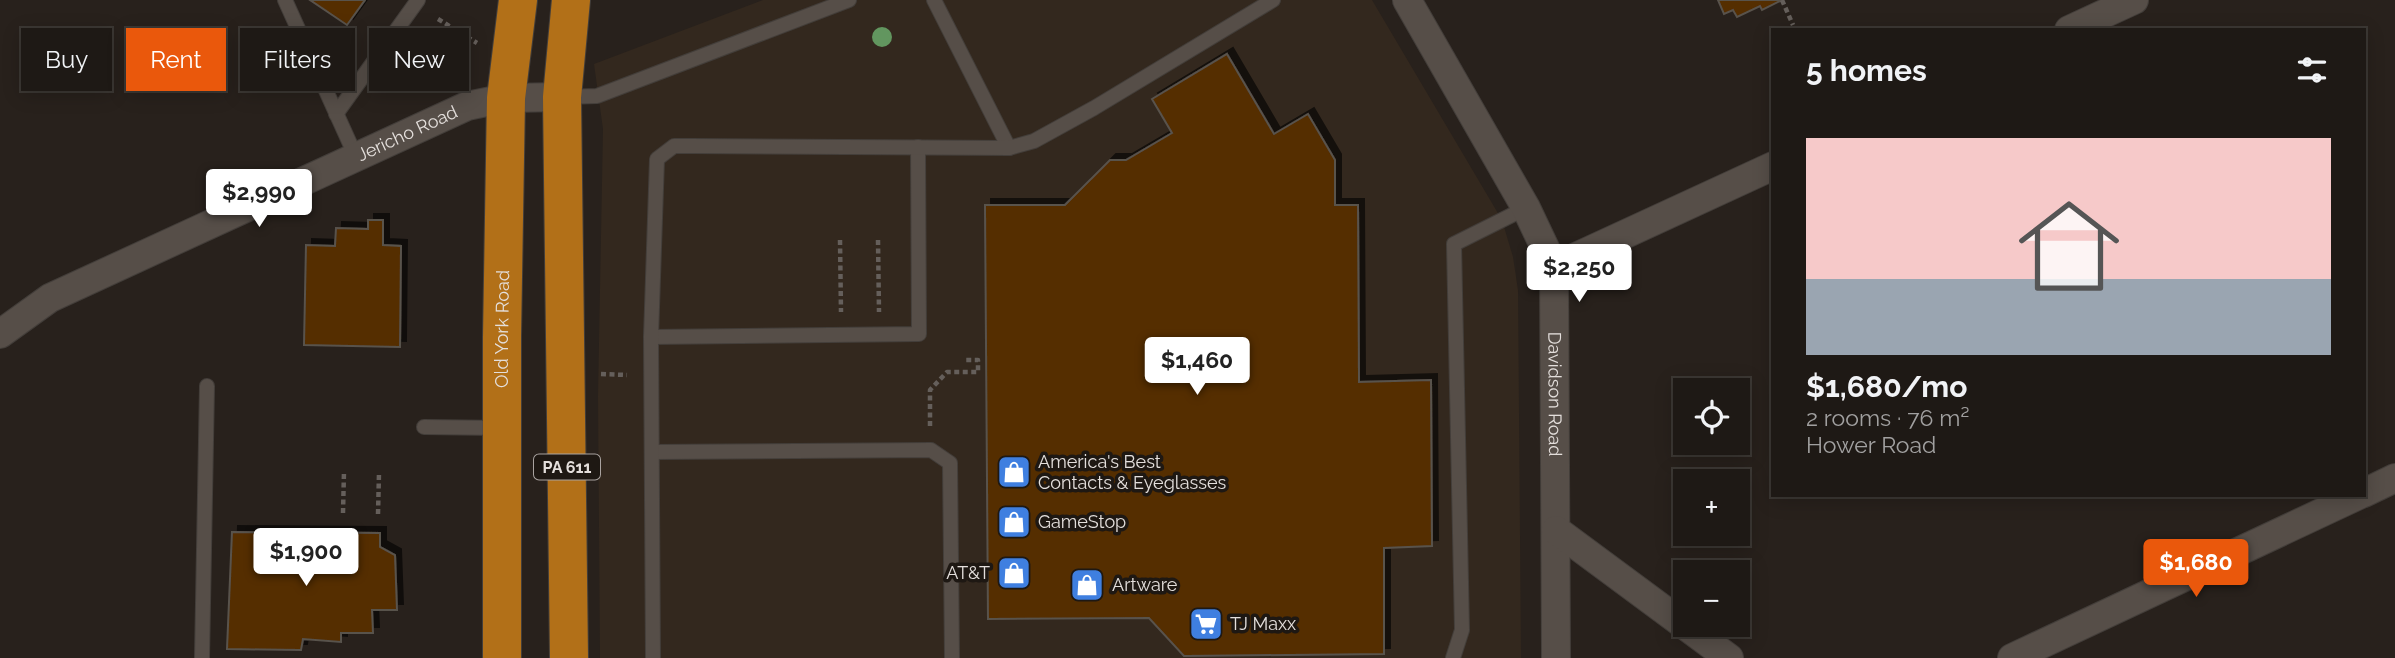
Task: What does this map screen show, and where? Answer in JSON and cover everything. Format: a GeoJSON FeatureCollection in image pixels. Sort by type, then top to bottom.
{"type":"FeatureCollection","features":[{"type":"Feature","properties":{"kind":"highway","name":"Old York Road"},"geometry":{"type":"LineString","coordinates":[[502,658],[506,99],[518,0]]}},
{"type":"Feature","properties":{"kind":"highway","name":"PA 611"},"geometry":{"type":"LineString","coordinates":[[569,658],[562,97],[572,0]]}},
{"type":"Feature","properties":{"kind":"street","name":"Davidson Road"},"geometry":{"type":"LineString","coordinates":[[1407,0],[1526,208],[1554,267],[1556,658]]}},
{"type":"Feature","properties":{"kind":"street"},"geometry":{"type":"LineString","coordinates":[[2073,28],[2134,0]]}},
{"type":"Feature","properties":{"kind":"street","name":"Jericho Road"},"geometry":{"type":"LineString","coordinates":[[0,334],[50,298],[467,106],[506,99],[562,97]]}},
{"type":"Feature","properties":{"kind":"street"},"geometry":{"type":"LineString","coordinates":[[1554,267],[1771,167]]}},
{"type":"Feature","properties":{"kind":"street"},"geometry":{"type":"LineString","coordinates":[[2012,658],[2355,497]]}},
{"type":"Feature","properties":{"kind":"street"},"geometry":{"type":"LineString","coordinates":[[1556,530],[1729,658]]}},
{"type":"Feature","properties":{"kind":"lane"},"geometry":{"type":"LineString","coordinates":[[285,0],[356,157]]}},
{"type":"Feature","properties":{"kind":"lane"},"geometry":{"type":"LineString","coordinates":[[337,114],[418,0]]}},
{"type":"Feature","properties":{"kind":"lane"},"geometry":{"type":"LineString","coordinates":[[562,97],[597,96],[849,0]]}},
{"type":"Feature","properties":{"kind":"lane"},"geometry":{"type":"LineString","coordinates":[[934,0],[1009,148]]}},
{"type":"Feature","properties":{"kind":"lane"},"geometry":{"type":"LineString","coordinates":[[653,658],[651,337],[657,159],[674,146],[1009,148],[1034,141],[1094,108],[1273,0]]}},
{"type":"Feature","properties":{"kind":"lane"},"geometry":{"type":"LineString","coordinates":[[651,337],[919,334],[918,147]]}},
{"type":"Feature","properties":{"kind":"lane"},"geometry":{"type":"LineString","coordinates":[[1453,658],[1462,630],[1454,244],[1526,208]]}},
{"type":"Feature","properties":{"kind":"lane"},"geometry":{"type":"LineString","coordinates":[[202,658],[207,386]]}},
{"type":"Feature","properties":{"kind":"lane"},"geometry":{"type":"LineString","coordinates":[[424,427],[502,428]]}},
{"type":"Feature","properties":{"kind":"lane"},"geometry":{"type":"LineString","coordinates":[[652,452],[930,450],[950,463],[953,658]]}},
{"type":"Feature","properties":{"kind":"path"},"geometry":{"type":"LineString","coordinates":[[1782,0],[1793,25]]}},
{"type":"Feature","properties":{"kind":"path"},"geometry":{"type":"LineString","coordinates":[[438,19],[481,45]]}},
{"type":"Feature","properties":{"kind":"path"},"geometry":{"type":"LineString","coordinates":[[840,240],[841,335]]}},
{"type":"Feature","properties":{"kind":"path"},"geometry":{"type":"LineString","coordinates":[[878,240],[879,335]]}},
{"type":"Feature","properties":{"kind":"path"},"geometry":{"type":"LineString","coordinates":[[929,399],[930,390],[947,372],[978,372],[978,360],[964,360]]}},
{"type":"Feature","properties":{"kind":"path"},"geometry":{"type":"LineString","coordinates":[[598,374],[627,374]]}},
{"type":"Feature","properties":{"kind":"path"},"geometry":{"type":"LineString","coordinates":[[342,513],[344,471]]}},
{"type":"Feature","properties":{"kind":"path"},"geometry":{"type":"LineString","coordinates":[[378,514],[379,473]]}},
{"type":"Feature","properties":{"kind":"shaded area"},"geometry":{"type":"Polygon","coordinates":[[[763,0],[1372,0],[1502,220],[1513,257],[1518,290],[1521,658],[600,658],[598,396],[603,129],[594,64],[763,0]]]}},
{"type":"Feature","properties":{"kind":"building"},"geometry":{"type":"Polygon","coordinates":[[[310,0],[365,0],[347,25],[310,0]]]}},
{"type":"Feature","properties":{"kind":"building"},"geometry":{"type":"Polygon","coordinates":[[[1718,0],[1782,0],[1762,10],[1760,6],[1737,17],[1733,10],[1724,14],[1718,0]]]}},
{"type":"Feature","properties":{"kind":"building"},"geometry":{"type":"Polygon","coordinates":[[[1227,54],[1274,134],[1308,114],[1335,160],[1335,205],[1358,205],[1359,382],[1431,380],[1432,546],[1384,548],[1384,654],[1184,656],[1149,618],[988,619],[985,205],[1065,205],[1110,160],[1126,160],[1172,133],[1152,99],[1227,54]]]}},
{"type":"Feature","properties":{"kind":"building"},"geometry":{"type":"Polygon","coordinates":[[[368,220],[383,220],[383,245],[401,246],[400,347],[304,345],[306,245],[335,246],[336,228],[368,229],[368,220]]]}},
{"type":"Feature","properties":{"kind":"building"},"geometry":{"type":"Polygon","coordinates":[[[232,532],[380,533],[380,547],[395,555],[397,610],[372,610],[373,633],[341,633],[341,642],[303,639],[301,650],[227,649],[232,532]]]}},
{"type":"Feature","properties":{"kind":"place","name":"America's Best Contacts & Eyeglasses"},"geometry":{"type":"Point","coordinates":[1014,472]}},
{"type":"Feature","properties":{"kind":"place","name":"GameStop"},"geometry":{"type":"Point","coordinates":[1014,522]}},
{"type":"Feature","properties":{"kind":"place","name":"AT&T"},"geometry":{"type":"Point","coordinates":[1014,573]}},
{"type":"Feature","properties":{"kind":"place","name":"Artware"},"geometry":{"type":"Point","coordinates":[1087,585]}},
{"type":"Feature","properties":{"kind":"place","name":"TJ Maxx"},"geometry":{"type":"Point","coordinates":[1206,624]}}]}
